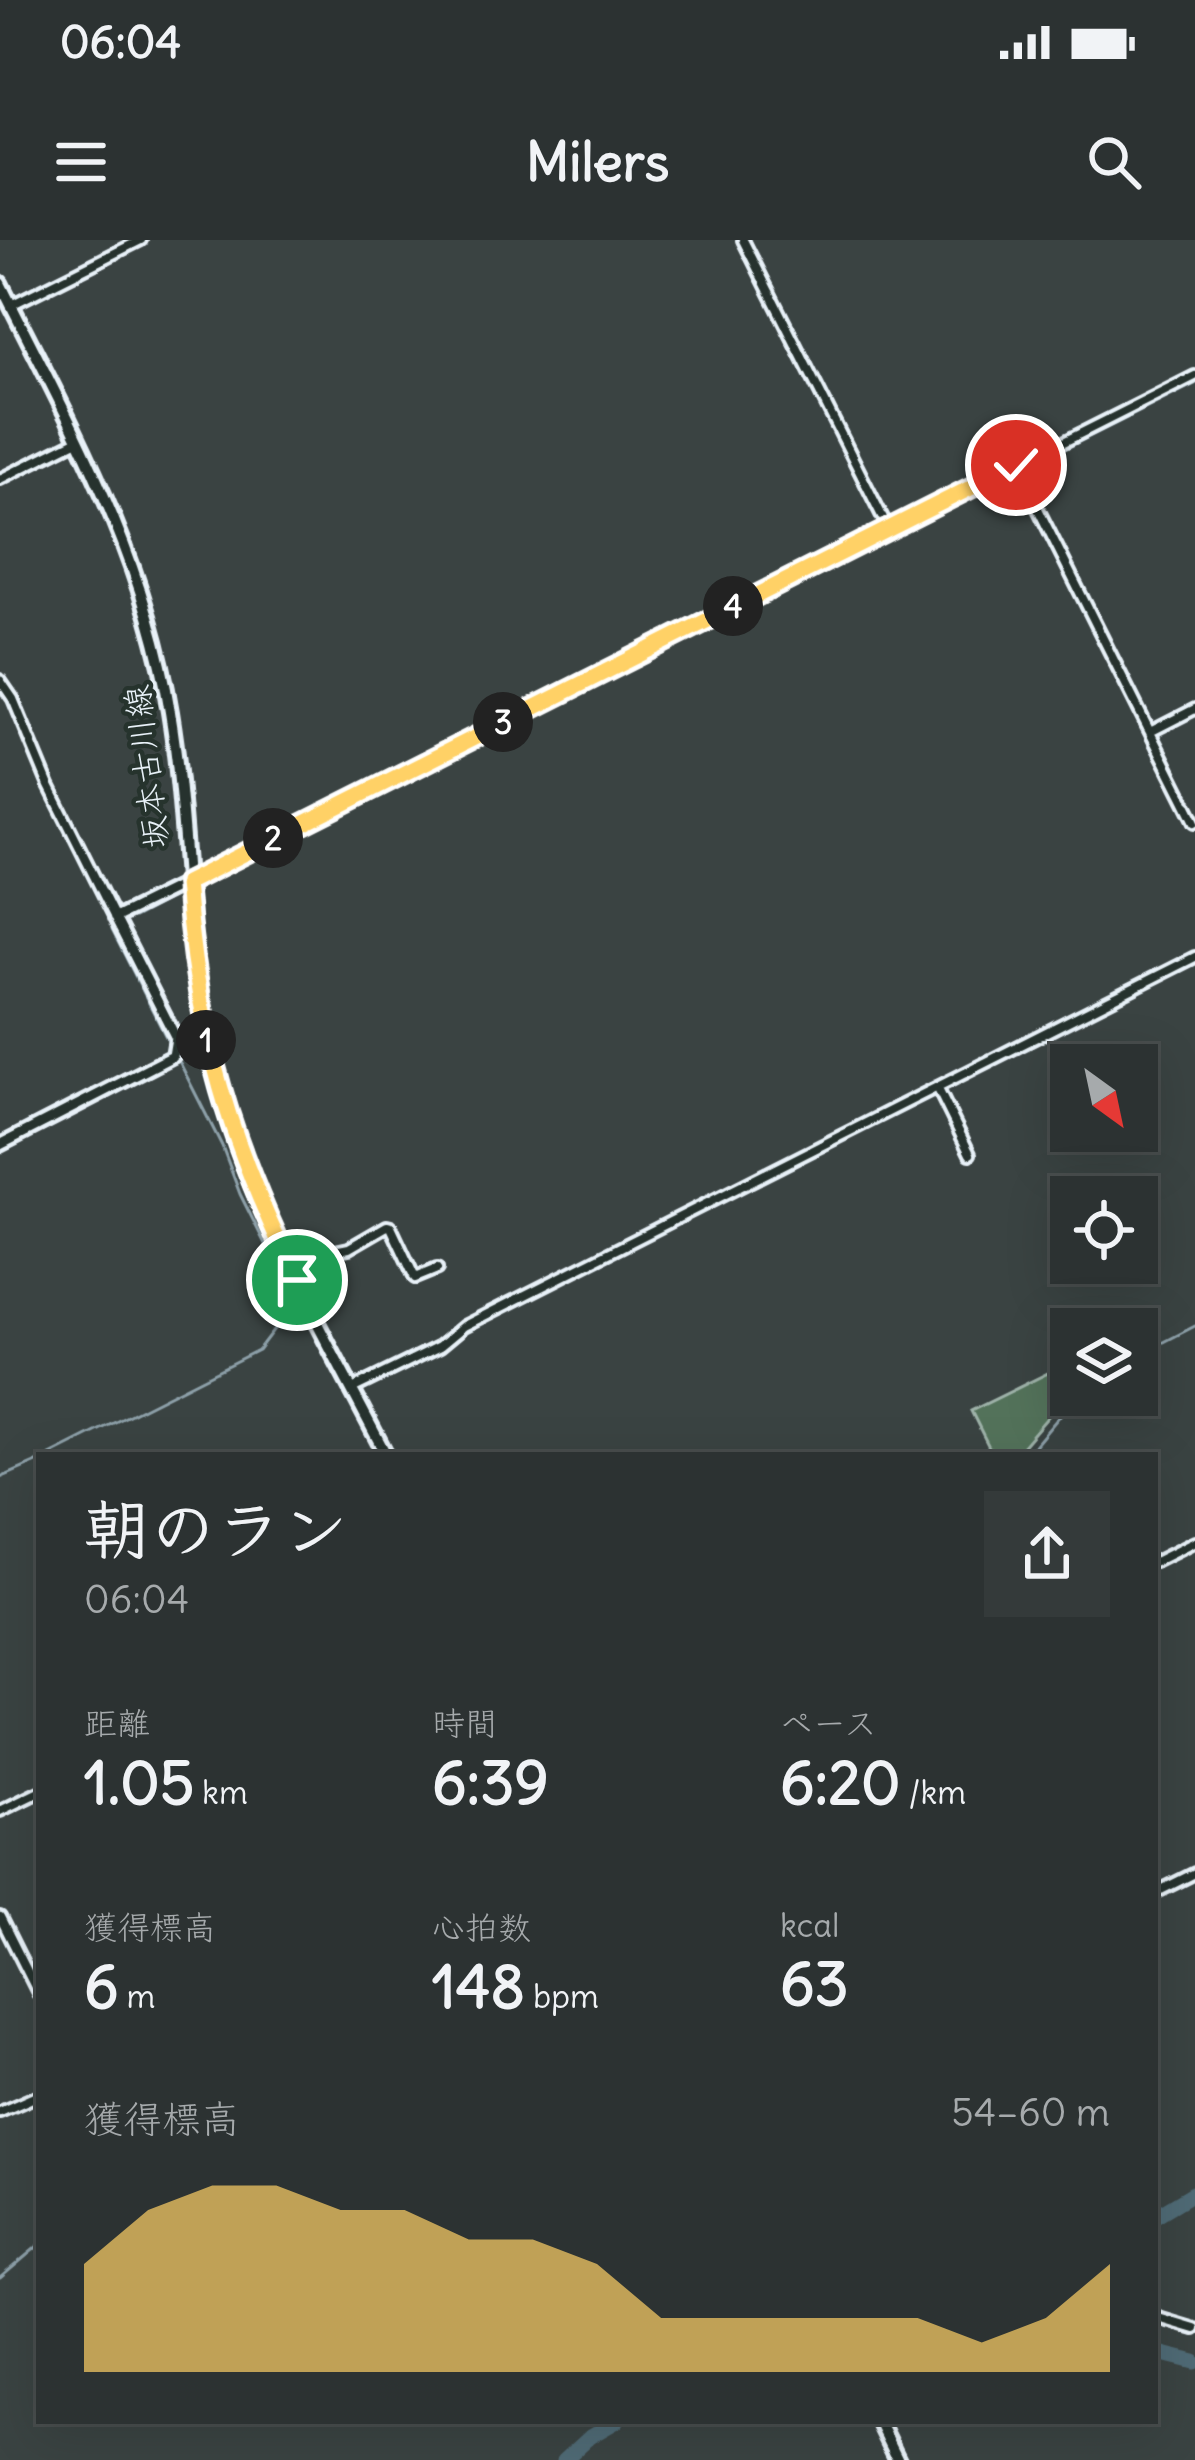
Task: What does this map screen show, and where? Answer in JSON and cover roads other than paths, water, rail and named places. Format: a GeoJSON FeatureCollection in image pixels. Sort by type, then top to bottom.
{"type":"FeatureCollection","features":[{"type":"Feature","properties":{"kind":"main road","name":"坂本古川線"},"geometry":{"type":"LineString","coordinates":[[0,283],[80,439],[120,530],[152,623],[171,716],[194,971],[219,1091],[256,1194],[384,1452]]}},
{"type":"Feature","properties":{"kind":"main road"},"geometry":{"type":"LineString","coordinates":[[880,2424],[898,2460]]}},
{"type":"Feature","properties":{"kind":"street"},"geometry":{"type":"LineString","coordinates":[[11,305],[141,240]]}},
{"type":"Feature","properties":{"kind":"street"},"geometry":{"type":"LineString","coordinates":[[743,240],[888,528]]}},
{"type":"Feature","properties":{"kind":"street"},"geometry":{"type":"LineString","coordinates":[[115,918],[1195,376]]}},
{"type":"Feature","properties":{"kind":"street"},"geometry":{"type":"LineString","coordinates":[[0,479],[80,439]]}},
{"type":"Feature","properties":{"kind":"street"},"geometry":{"type":"LineString","coordinates":[[1016,465],[1195,822]]}},
{"type":"Feature","properties":{"kind":"street"},"geometry":{"type":"LineString","coordinates":[[0,680],[172,1028],[176,1051],[167,1061],[0,1145]]}},
{"type":"Feature","properties":{"kind":"street"},"geometry":{"type":"LineString","coordinates":[[1150,732],[1195,709]]}},
{"type":"Feature","properties":{"kind":"street"},"geometry":{"type":"LineString","coordinates":[[352,1389],[440,1346],[486,1315],[1195,957]]}},
{"type":"Feature","properties":{"kind":"street"},"geometry":{"type":"LineString","coordinates":[[937,1088],[970,1154]]}},
{"type":"Feature","properties":{"kind":"street"},"geometry":{"type":"LineString","coordinates":[[297,1280],[330,1252],[349,1248],[387,1226],[415,1278],[437,1269]]}},
{"type":"Feature","properties":{"kind":"street"},"geometry":{"type":"LineString","coordinates":[[1158,1560],[1195,1542]]}},
{"type":"Feature","properties":{"kind":"street"},"geometry":{"type":"LineString","coordinates":[[0,1811],[36,1793]]}},
{"type":"Feature","properties":{"kind":"street"},"geometry":{"type":"LineString","coordinates":[[1158,1891],[1195,1873]]}},
{"type":"Feature","properties":{"kind":"street"},"geometry":{"type":"LineString","coordinates":[[0,1917],[36,1989]]}},
{"type":"Feature","properties":{"kind":"street"},"geometry":{"type":"LineString","coordinates":[[0,2112],[36,2097]]}},
{"type":"Feature","properties":{"kind":"street"},"geometry":{"type":"LineString","coordinates":[[1158,2319],[1195,2329]]}},
{"type":"Feature","properties":{"kind":"waterway"},"geometry":{"type":"LineString","coordinates":[[750,240],[756,253]]}},
{"type":"Feature","properties":{"kind":"waterway"},"geometry":{"type":"LineString","coordinates":[[764,268],[890,519]]}},
{"type":"Feature","properties":{"kind":"waterway"},"geometry":{"type":"LineString","coordinates":[[1027,468],[1195,384]]}},
{"type":"Feature","properties":{"kind":"waterway"},"geometry":{"type":"LineString","coordinates":[[897,534],[1012,475]]}},
{"type":"Feature","properties":{"kind":"waterway"},"geometry":{"type":"LineString","coordinates":[[202,883],[897,532]]}},
{"type":"Feature","properties":{"kind":"waterway"},"geometry":{"type":"LineString","coordinates":[[134,918],[166,901]]}},
{"type":"Feature","properties":{"kind":"waterway"},"geometry":{"type":"LineString","coordinates":[[112,930],[169,1043]]}},
{"type":"Feature","properties":{"kind":"waterway"},"geometry":{"type":"LineString","coordinates":[[56,1452],[258,1350],[280,1321],[280,1274],[180,1063]]}},
{"type":"Feature","properties":{"kind":"waterway"},"geometry":{"type":"LineString","coordinates":[[1158,1345],[1195,1326]]}},
{"type":"Feature","properties":{"kind":"waterway"},"geometry":{"type":"LineString","coordinates":[[1030,1452],[1060,1416]]}},
{"type":"Feature","properties":{"kind":"waterway"},"geometry":{"type":"LineString","coordinates":[[0,1478],[36,1462]]}},
{"type":"Feature","properties":{"kind":"waterway"},"geometry":{"type":"LineString","coordinates":[[1158,2214],[1195,2192]]}},
{"type":"Feature","properties":{"kind":"waterway"},"geometry":{"type":"LineString","coordinates":[[0,2278],[36,2248]]}},
{"type":"Feature","properties":{"kind":"waterway"},"geometry":{"type":"LineString","coordinates":[[1158,2353],[1195,2362]]}},
{"type":"Feature","properties":{"kind":"waterway"},"geometry":{"type":"LineString","coordinates":[[564,2460],[612,2424]]}}]}
